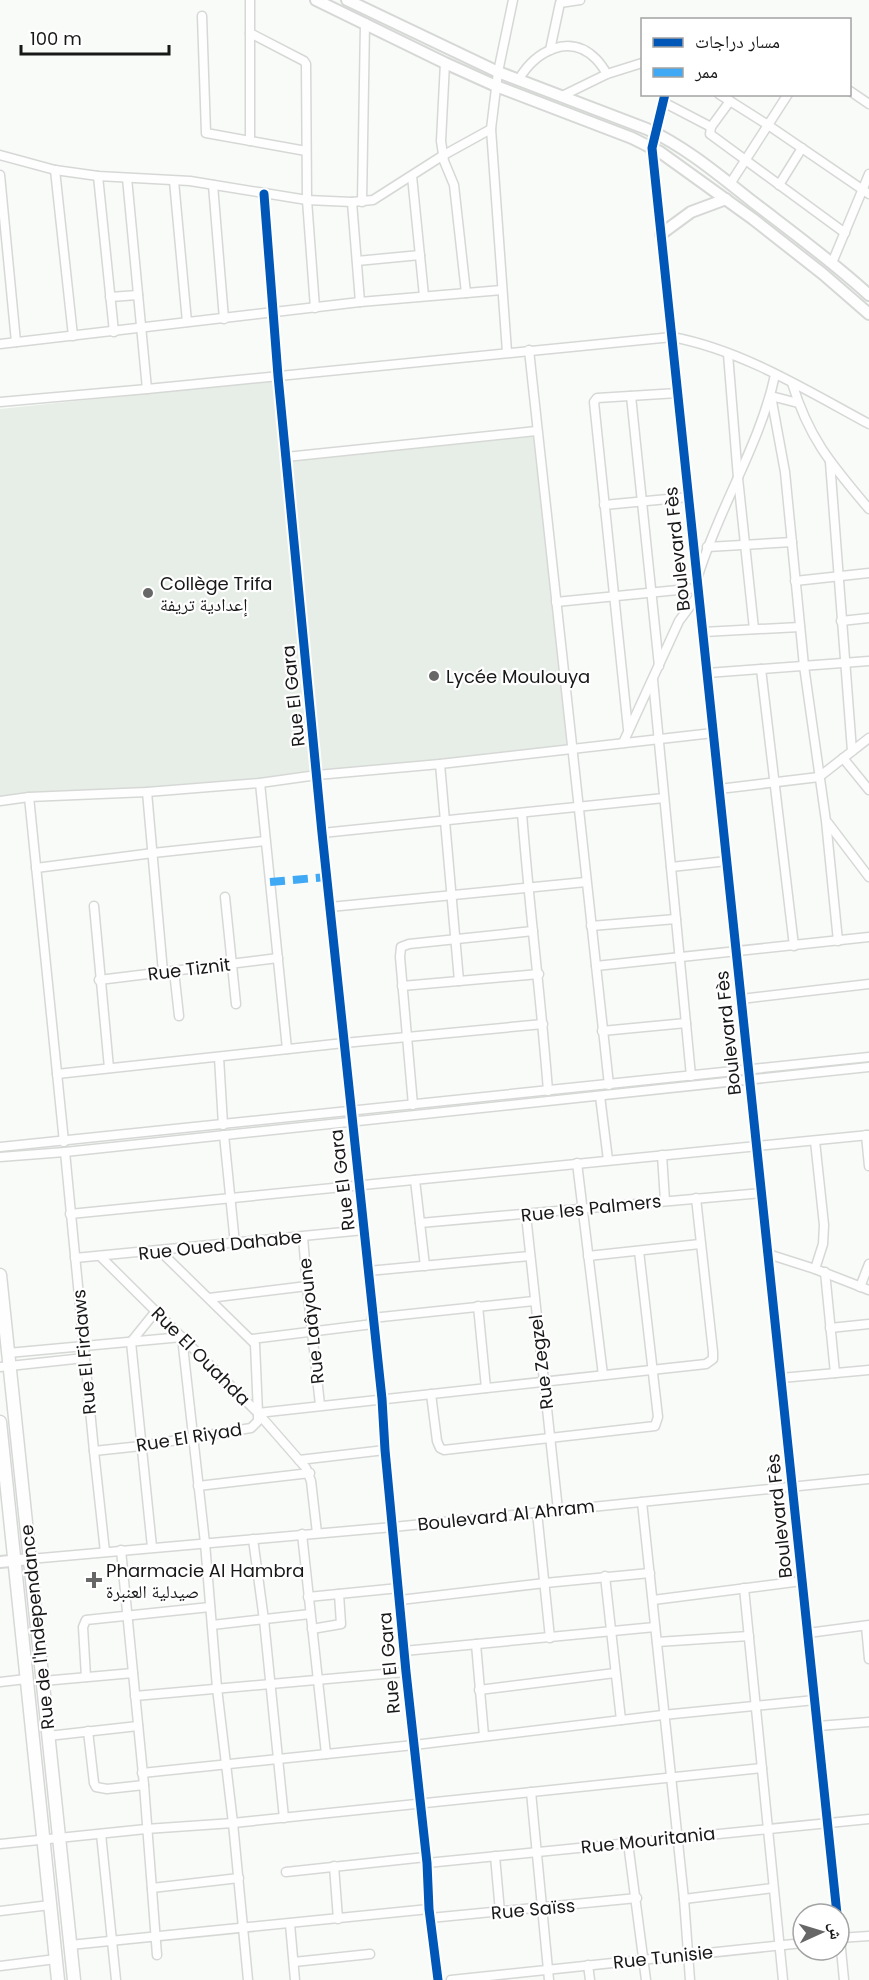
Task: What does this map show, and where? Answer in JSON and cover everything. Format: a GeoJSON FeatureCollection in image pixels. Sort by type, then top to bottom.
{"type":"FeatureCollection","features":[{"type":"Feature","properties":{"kind":"main road","name":"Rue de l'Independance"},"geometry":{"type":"LineString","coordinates":[[0,1275],[6,1362],[30,1559],[74,1980]]}},
{"type":"Feature","properties":{"kind":"main road","name":"Rue de l'Independance"},"geometry":{"type":"LineString","coordinates":[[0,1422],[58,1980]]}},
{"type":"Feature","properties":{"kind":"street"},"geometry":{"type":"LineString","coordinates":[[250,0],[250,141]]}},
{"type":"Feature","properties":{"kind":"street"},"geometry":{"type":"LineString","coordinates":[[316,0],[496,86],[632,138],[652,148],[726,199],[823,274],[869,314]]}},
{"type":"Feature","properties":{"kind":"street"},"geometry":{"type":"LineString","coordinates":[[347,0],[498,72],[655,133],[682,149],[730,184],[832,263],[869,295]]}},
{"type":"Feature","properties":{"kind":"street"},"geometry":{"type":"LineString","coordinates":[[507,352],[491,129],[498,72],[513,0]]}},
{"type":"Feature","properties":{"kind":"street"},"geometry":{"type":"LineString","coordinates":[[550,50],[560,3],[580,0]]}},
{"type":"Feature","properties":{"kind":"street"},"geometry":{"type":"LineString","coordinates":[[202,16],[205,131],[207,134],[306,151]]}},
{"type":"Feature","properties":{"kind":"street"},"geometry":{"type":"LineString","coordinates":[[362,202],[364,23]]}},
{"type":"Feature","properties":{"kind":"street"},"geometry":{"type":"LineString","coordinates":[[250,33],[305,62],[307,200],[315,308]]}},
{"type":"Feature","properties":{"kind":"street"},"geometry":{"type":"LineString","coordinates":[[519,80],[527,66],[550,50],[561,46],[577,46],[595,58],[607,74]]}},
{"type":"Feature","properties":{"kind":"street"},"geometry":{"type":"LineString","coordinates":[[445,63],[442,156],[454,185],[465,293]]}},
{"type":"Feature","properties":{"kind":"street"},"geometry":{"type":"LineString","coordinates":[[562,96],[607,74],[641,63]]}},
{"type":"Feature","properties":{"kind":"street"},"geometry":{"type":"LineString","coordinates":[[851,92],[869,104]]}},
{"type":"Feature","properties":{"kind":"street"},"geometry":{"type":"LineString","coordinates":[[722,96],[866,192]]}},
{"type":"Feature","properties":{"kind":"street"},"geometry":{"type":"LineString","coordinates":[[730,184],[787,96]]}},
{"type":"Feature","properties":{"kind":"street"},"geometry":{"type":"LineString","coordinates":[[664,98],[711,127]]}},
{"type":"Feature","properties":{"kind":"street","name":"Boulevard Fès"},"geometry":{"type":"LineString","coordinates":[[664,98],[652,148],[836,1902]]}},
{"type":"Feature","properties":{"kind":"street"},"geometry":{"type":"LineString","coordinates":[[730,101],[711,127],[710,134],[844,233]]}},
{"type":"Feature","properties":{"kind":"street"},"geometry":{"type":"LineString","coordinates":[[0,155],[55,170],[98,176],[213,185],[307,200],[362,202],[373,200],[442,156],[491,129]]}},
{"type":"Feature","properties":{"kind":"street"},"geometry":{"type":"LineString","coordinates":[[779,185],[802,148]]}},
{"type":"Feature","properties":{"kind":"street"},"geometry":{"type":"LineString","coordinates":[[55,170],[73,336]]}},
{"type":"Feature","properties":{"kind":"street"},"geometry":{"type":"LineString","coordinates":[[832,263],[844,233],[866,192],[869,174]]}},
{"type":"Feature","properties":{"kind":"street"},"geometry":{"type":"LineString","coordinates":[[0,175],[16,342]]}},
{"type":"Feature","properties":{"kind":"street"},"geometry":{"type":"LineString","coordinates":[[98,176],[114,332]]}},
{"type":"Feature","properties":{"kind":"street"},"geometry":{"type":"LineString","coordinates":[[412,176],[424,296]]}},
{"type":"Feature","properties":{"kind":"street"},"geometry":{"type":"LineString","coordinates":[[127,178],[147,389]]}},
{"type":"Feature","properties":{"kind":"street"},"geometry":{"type":"LineString","coordinates":[[174,181],[187,322]]}},
{"type":"Feature","properties":{"kind":"street"},"geometry":{"type":"LineString","coordinates":[[213,185],[224,319]]}},
{"type":"Feature","properties":{"kind":"street","name":"Rue El Gara"},"geometry":{"type":"LineString","coordinates":[[264,194],[286,457],[322,833],[382,1399],[384,1450],[438,1980]]}},
{"type":"Feature","properties":{"kind":"street"},"geometry":{"type":"LineString","coordinates":[[661,234],[691,212],[726,199]]}},
{"type":"Feature","properties":{"kind":"street"},"geometry":{"type":"LineString","coordinates":[[352,202],[360,302]]}},
{"type":"Feature","properties":{"kind":"street"},"geometry":{"type":"LineString","coordinates":[[357,261],[420,255]]}},
{"type":"Feature","properties":{"kind":"street"},"geometry":{"type":"LineString","coordinates":[[0,344],[360,302],[502,290]]}},
{"type":"Feature","properties":{"kind":"street"},"geometry":{"type":"LineString","coordinates":[[110,297],[138,295]]}},
{"type":"Feature","properties":{"kind":"street"},"geometry":{"type":"LineString","coordinates":[[0,402],[672,337],[692,341],[728,354],[792,383],[869,424]]}},
{"type":"Feature","properties":{"kind":"street"},"geometry":{"type":"LineString","coordinates":[[529,350],[536,431],[609,1085]]}},
{"type":"Feature","properties":{"kind":"street"},"geometry":{"type":"LineString","coordinates":[[728,354],[754,629]]}},
{"type":"Feature","properties":{"kind":"street"},"geometry":{"type":"LineString","coordinates":[[623,743],[679,621],[698,587],[707,548],[771,396],[775,375]]}},
{"type":"Feature","properties":{"kind":"street"},"geometry":{"type":"LineString","coordinates":[[792,383],[806,423],[830,462],[869,509]]}},
{"type":"Feature","properties":{"kind":"street"},"geometry":{"type":"LineString","coordinates":[[628,729],[594,402],[597,398],[678,393]]}},
{"type":"Feature","properties":{"kind":"street"},"geometry":{"type":"LineString","coordinates":[[631,396],[659,666]]}},
{"type":"Feature","properties":{"kind":"street"},"geometry":{"type":"LineString","coordinates":[[771,396],[798,403]]}},
{"type":"Feature","properties":{"kind":"street"},"geometry":{"type":"LineString","coordinates":[[771,396],[785,472],[804,666],[826,821],[838,941]]}},
{"type":"Feature","properties":{"kind":"street"},"geometry":{"type":"LineString","coordinates":[[286,457],[536,431]]}},
{"type":"Feature","properties":{"kind":"street"},"geometry":{"type":"LineString","coordinates":[[830,462],[852,751]]}},
{"type":"Feature","properties":{"kind":"street"},"geometry":{"type":"LineString","coordinates":[[604,505],[689,497]]}},
{"type":"Feature","properties":{"kind":"street"},"geometry":{"type":"LineString","coordinates":[[707,548],[792,542]]}},
{"type":"Feature","properties":{"kind":"street"},"geometry":{"type":"LineString","coordinates":[[795,580],[869,573]]}},
{"type":"Feature","properties":{"kind":"street"},"geometry":{"type":"LineString","coordinates":[[556,602],[698,587]]}},
{"type":"Feature","properties":{"kind":"street"},"geometry":{"type":"LineString","coordinates":[[841,621],[869,618]]}},
{"type":"Feature","properties":{"kind":"street"},"geometry":{"type":"LineString","coordinates":[[703,632],[800,627]]}},
{"type":"Feature","properties":{"kind":"street"},"geometry":{"type":"LineString","coordinates":[[707,673],[869,661]]}},
{"type":"Feature","properties":{"kind":"street"},"geometry":{"type":"LineString","coordinates":[[761,669],[794,946]]}},
{"type":"Feature","properties":{"kind":"street"},"geometry":{"type":"LineString","coordinates":[[653,680],[692,1076]]}},
{"type":"Feature","properties":{"kind":"street"},"geometry":{"type":"LineString","coordinates":[[0,801],[29,797],[147,792],[260,783],[317,775],[713,734]]}},
{"type":"Feature","properties":{"kind":"street"},"geometry":{"type":"LineString","coordinates":[[719,789],[819,777],[869,738]]}},
{"type":"Feature","properties":{"kind":"street"},"geometry":{"type":"LineString","coordinates":[[843,758],[869,790]]}},
{"type":"Feature","properties":{"kind":"street"},"geometry":{"type":"LineString","coordinates":[[440,764],[459,981]]}},
{"type":"Feature","properties":{"kind":"street"},"geometry":{"type":"LineString","coordinates":[[260,783],[287,1049]]}},
{"type":"Feature","properties":{"kind":"street"},"geometry":{"type":"LineString","coordinates":[[147,792],[163,972]]}},
{"type":"Feature","properties":{"kind":"street"},"geometry":{"type":"LineString","coordinates":[[29,797],[64,1142]]}},
{"type":"Feature","properties":{"kind":"street"},"geometry":{"type":"LineString","coordinates":[[322,833],[664,798]]}},
{"type":"Feature","properties":{"kind":"street"},"geometry":{"type":"LineString","coordinates":[[522,813],[528,887],[539,974],[548,1091]]}},
{"type":"Feature","properties":{"kind":"street"},"geometry":{"type":"LineString","coordinates":[[826,821],[869,877]]}},
{"type":"Feature","properties":{"kind":"street"},"geometry":{"type":"LineString","coordinates":[[36,868],[265,841]]}},
{"type":"Feature","properties":{"kind":"street"},"geometry":{"type":"LineString","coordinates":[[670,867],[727,861]]}},
{"type":"Feature","properties":{"kind":"street"},"geometry":{"type":"LineString","coordinates":[[330,907],[586,882]]}},
{"type":"Feature","properties":{"kind":"street"},"geometry":{"type":"LineString","coordinates":[[225,897],[236,1004]]}},
{"type":"Feature","properties":{"kind":"street"},"geometry":{"type":"LineString","coordinates":[[93,906],[110,1068]]}},
{"type":"Feature","properties":{"kind":"street"},"geometry":{"type":"LineString","coordinates":[[591,926],[676,919]]}},
{"type":"Feature","properties":{"kind":"street"},"geometry":{"type":"LineString","coordinates":[[413,1105],[402,986],[401,947],[405,944],[533,931]]}},
{"type":"Feature","properties":{"kind":"street"},"geometry":{"type":"LineString","coordinates":[[596,966],[869,938]]}},
{"type":"Feature","properties":{"kind":"street","name":"Rue Tiznit"},"geometry":{"type":"LineString","coordinates":[[99,980],[278,958]]}},
{"type":"Feature","properties":{"kind":"street"},"geometry":{"type":"LineString","coordinates":[[174,971],[179,1016]]}},
{"type":"Feature","properties":{"kind":"street"},"geometry":{"type":"LineString","coordinates":[[402,986],[539,974]]}},
{"type":"Feature","properties":{"kind":"street"},"geometry":{"type":"LineString","coordinates":[[741,999],[869,984]]}},
{"type":"Feature","properties":{"kind":"street"},"geometry":{"type":"LineString","coordinates":[[602,1031],[686,1023]]}},
{"type":"Feature","properties":{"kind":"street"},"geometry":{"type":"LineString","coordinates":[[57,1074],[543,1024]]}},
{"type":"Feature","properties":{"kind":"street"},"geometry":{"type":"LineString","coordinates":[[219,1057],[236,1244]]}},
{"type":"Feature","properties":{"kind":"street"},"geometry":{"type":"LineString","coordinates":[[0,1147],[351,1122],[600,1096],[869,1057]]}},
{"type":"Feature","properties":{"kind":"street"},"geometry":{"type":"LineString","coordinates":[[0,1157],[65,1152],[350,1112],[692,1076],[869,1067]]}},
{"type":"Feature","properties":{"kind":"street"},"geometry":{"type":"LineString","coordinates":[[600,1096],[608,1160]]}},
{"type":"Feature","properties":{"kind":"street"},"geometry":{"type":"LineString","coordinates":[[70,1215],[868,1135],[869,1166]]}},
{"type":"Feature","properties":{"kind":"street"},"geometry":{"type":"LineString","coordinates":[[815,1141],[824,1225],[823,1244],[815,1269]]}},
{"type":"Feature","properties":{"kind":"street","name":"Rue El Firdaws"},"geometry":{"type":"LineString","coordinates":[[65,1152],[105,1552]]}},
{"type":"Feature","properties":{"kind":"street"},"geometry":{"type":"LineString","coordinates":[[662,1155],[665,1201]]}},
{"type":"Feature","properties":{"kind":"street"},"geometry":{"type":"LineString","coordinates":[[577,1163],[603,1375]]}},
{"type":"Feature","properties":{"kind":"street"},"geometry":{"type":"LineString","coordinates":[[415,1180],[425,1266]]}},
{"type":"Feature","properties":{"kind":"street","name":"Rue les Palmers"},"geometry":{"type":"LineString","coordinates":[[420,1224],[762,1193]]}},
{"type":"Feature","properties":{"kind":"street"},"geometry":{"type":"LineString","coordinates":[[588,1256],[700,1244],[696,1198]]}},
{"type":"Feature","properties":{"kind":"street","name":"Rue Zegzel"},"geometry":{"type":"LineString","coordinates":[[526,1215],[558,1510]]}},
{"type":"Feature","properties":{"kind":"street","name":"Rue Oued Dahabe"},"geometry":{"type":"LineString","coordinates":[[75,1258],[364,1230]]}},
{"type":"Feature","properties":{"kind":"street","name":"Rue Laâyoune"},"geometry":{"type":"LineString","coordinates":[[303,1237],[320,1405]]}},
{"type":"Feature","properties":{"kind":"street","name":"Rue El Riyad"},"geometry":{"type":"LineString","coordinates":[[94,1451],[141,1446],[251,1428],[258,1421],[258,1413],[706,1364],[713,1359],[700,1244]]}},
{"type":"Feature","properties":{"kind":"street"},"geometry":{"type":"LineString","coordinates":[[160,1251],[252,1339],[256,1348],[258,1413]]}},
{"type":"Feature","properties":{"kind":"street"},"geometry":{"type":"LineString","coordinates":[[431,1394],[437,1441],[440,1448],[444,1450],[655,1426],[658,1417],[639,1251]]}},
{"type":"Feature","properties":{"kind":"street"},"geometry":{"type":"LineString","coordinates":[[768,1254],[825,1272],[864,1288],[869,1264]]}},
{"type":"Feature","properties":{"kind":"street","name":"Rue El Ouahda"},"geometry":{"type":"LineString","coordinates":[[100,1256],[258,1413],[310,1473]]}},
{"type":"Feature","properties":{"kind":"street"},"geometry":{"type":"LineString","coordinates":[[368,1271],[530,1256]]}},
{"type":"Feature","properties":{"kind":"street"},"geometry":{"type":"LineString","coordinates":[[825,1272],[834,1373]]}},
{"type":"Feature","properties":{"kind":"street"},"geometry":{"type":"LineString","coordinates":[[209,1298],[307,1286]]}},
{"type":"Feature","properties":{"kind":"street"},"geometry":{"type":"LineString","coordinates":[[252,1339],[478,1306],[534,1301]]}},
{"type":"Feature","properties":{"kind":"street"},"geometry":{"type":"LineString","coordinates":[[478,1306],[486,1388]]}},
{"type":"Feature","properties":{"kind":"street"},"geometry":{"type":"LineString","coordinates":[[152,1548],[131,1342],[156,1311]]}},
{"type":"Feature","properties":{"kind":"street"},"geometry":{"type":"LineString","coordinates":[[830,1328],[869,1324]]}},
{"type":"Feature","properties":{"kind":"street"},"geometry":{"type":"LineString","coordinates":[[6,1362],[83,1346],[182,1337],[205,1543],[217,1688],[239,1878],[248,1980]]}},
{"type":"Feature","properties":{"kind":"street"},"geometry":{"type":"LineString","coordinates":[[6,1362],[84,1358]]}},
{"type":"Feature","properties":{"kind":"street"},"geometry":{"type":"LineString","coordinates":[[781,1378],[869,1370]]}},
{"type":"Feature","properties":{"kind":"street"},"geometry":{"type":"LineString","coordinates":[[299,1460],[384,1450]]}},
{"type":"Feature","properties":{"kind":"street"},"geometry":{"type":"LineString","coordinates":[[198,1486],[310,1473],[317,1533]]}},
{"type":"Feature","properties":{"kind":"street","name":"Boulevard Al Ahram"},"geometry":{"type":"LineString","coordinates":[[0,1562],[393,1527],[869,1479]]}},
{"type":"Feature","properties":{"kind":"street"},"geometry":{"type":"LineString","coordinates":[[642,1502],[684,1899],[690,1980]]}},
{"type":"Feature","properties":{"kind":"street"},"geometry":{"type":"LineString","coordinates":[[537,1512],[550,1638]]}},
{"type":"Feature","properties":{"kind":"street"},"geometry":{"type":"LineString","coordinates":[[302,1534],[326,1754]]}},
{"type":"Feature","properties":{"kind":"street"},"geometry":{"type":"LineString","coordinates":[[253,1539],[264,1620],[284,1818]]}},
{"type":"Feature","properties":{"kind":"street"},"geometry":{"type":"LineString","coordinates":[[121,1550],[144,1785],[157,1955]]}},
{"type":"Feature","properties":{"kind":"street"},"geometry":{"type":"LineString","coordinates":[[400,1600],[605,1576],[650,1573]]}},
{"type":"Feature","properties":{"kind":"street"},"geometry":{"type":"LineString","coordinates":[[605,1576],[621,1720]]}},
{"type":"Feature","properties":{"kind":"street"},"geometry":{"type":"LineString","coordinates":[[653,1600],[802,1581]]}},
{"type":"Feature","properties":{"kind":"street"},"geometry":{"type":"LineString","coordinates":[[308,1597],[399,1588]]}},
{"type":"Feature","properties":{"kind":"street"},"geometry":{"type":"LineString","coordinates":[[744,1588],[783,1980]]}},
{"type":"Feature","properties":{"kind":"street"},"geometry":{"type":"LineString","coordinates":[[312,1629],[341,1624],[339,1594]]}},
{"type":"Feature","properties":{"kind":"street"},"geometry":{"type":"LineString","coordinates":[[86,1677],[84,1623],[88,1619],[127,1617],[210,1607]]}},
{"type":"Feature","properties":{"kind":"street"},"geometry":{"type":"LineString","coordinates":[[212,1625],[310,1614]]}},
{"type":"Feature","properties":{"kind":"street"},"geometry":{"type":"LineString","coordinates":[[808,1633],[867,1625],[869,1659]]}},
{"type":"Feature","properties":{"kind":"street"},"geometry":{"type":"LineString","coordinates":[[405,1651],[655,1627]]}},
{"type":"Feature","properties":{"kind":"street"},"geometry":{"type":"LineString","coordinates":[[657,1642],[749,1636]]}},
{"type":"Feature","properties":{"kind":"street"},"geometry":{"type":"LineString","coordinates":[[476,1644],[484,1736]]}},
{"type":"Feature","properties":{"kind":"street"},"geometry":{"type":"LineString","coordinates":[[135,1696],[406,1672]]}},
{"type":"Feature","properties":{"kind":"street"},"geometry":{"type":"LineString","coordinates":[[43,1681],[133,1673]]}},
{"type":"Feature","properties":{"kind":"street"},"geometry":{"type":"LineString","coordinates":[[479,1690],[615,1673]]}},
{"type":"Feature","properties":{"kind":"street"},"geometry":{"type":"LineString","coordinates":[[0,1682],[26,1679]]}},
{"type":"Feature","properties":{"kind":"street"},"geometry":{"type":"LineString","coordinates":[[142,1773],[414,1745],[756,1704],[815,1700]]}},
{"type":"Feature","properties":{"kind":"street"},"geometry":{"type":"LineString","coordinates":[[818,1726],[869,1722]]}},
{"type":"Feature","properties":{"kind":"street"},"geometry":{"type":"LineString","coordinates":[[48,1736],[138,1726]]}},
{"type":"Feature","properties":{"kind":"street"},"geometry":{"type":"LineString","coordinates":[[88,1731],[96,1787],[107,1790],[144,1785]]}},
{"type":"Feature","properties":{"kind":"street"},"geometry":{"type":"LineString","coordinates":[[0,1844],[284,1818],[762,1767]]}},
{"type":"Feature","properties":{"kind":"street"},"geometry":{"type":"LineString","coordinates":[[531,1792],[549,1980]]}},
{"type":"Feature","properties":{"kind":"street","name":"Rue Mouritania"},"geometry":{"type":"LineString","coordinates":[[286,1872],[334,1866],[495,1856],[869,1819]]}},
{"type":"Feature","properties":{"kind":"street"},"geometry":{"type":"LineString","coordinates":[[101,1834],[116,1980]]}},
{"type":"Feature","properties":{"kind":"street"},"geometry":{"type":"LineString","coordinates":[[628,1843],[646,1980]]}},
{"type":"Feature","properties":{"kind":"street"},"geometry":{"type":"LineString","coordinates":[[495,1856],[500,1912]]}},
{"type":"Feature","properties":{"kind":"street"},"geometry":{"type":"LineString","coordinates":[[334,1866],[338,1919]]}},
{"type":"Feature","properties":{"kind":"street"},"geometry":{"type":"LineString","coordinates":[[152,1888],[239,1878]]}},
{"type":"Feature","properties":{"kind":"street"},"geometry":{"type":"LineString","coordinates":[[684,1899],[773,1888]]}},
{"type":"Feature","properties":{"kind":"street","name":"Rue Saïss"},"geometry":{"type":"LineString","coordinates":[[70,1945],[338,1919],[500,1912],[637,1898]]}},
{"type":"Feature","properties":{"kind":"street"},"geometry":{"type":"LineString","coordinates":[[0,1911],[50,1905]]}},
{"type":"Feature","properties":{"kind":"street"},"geometry":{"type":"LineString","coordinates":[[290,1924],[295,1980]]}},
{"type":"Feature","properties":{"kind":"street"},"geometry":{"type":"LineString","coordinates":[[851,1935],[869,1935]]}},
{"type":"Feature","properties":{"kind":"street","name":"Rue Tunisie"},"geometry":{"type":"LineString","coordinates":[[451,1980],[497,1977],[548,1969],[791,1944]]}},
{"type":"Feature","properties":{"kind":"street"},"geometry":{"type":"LineString","coordinates":[[294,1962],[370,1954]]}},
{"type":"Feature","properties":{"kind":"street"},"geometry":{"type":"LineString","coordinates":[[0,1966],[56,1959]]}},
{"type":"Feature","properties":{"kind":"street"},"geometry":{"type":"LineString","coordinates":[[842,1962],[844,1980]]}},
{"type":"Feature","properties":{"kind":"street"},"geometry":{"type":"LineString","coordinates":[[588,1965],[590,1980]]}},
{"type":"Feature","properties":{"kind":"shaded area"},"geometry":{"type":"Polygon","coordinates":[[[274,380],[282,460],[538,433],[571,749],[316,776],[0,797],[0,409],[274,380]]]}},
{"type":"Feature","properties":{"kind":"marked path"},"geometry":{"type":"LineString","coordinates":[[270,882],[326,877]]}},
{"type":"Feature","properties":{"kind":"cycle path"},"geometry":{"type":"LineString","coordinates":[[665,96],[652,148],[836,1902]]}},
{"type":"Feature","properties":{"kind":"cycle path"},"geometry":{"type":"LineString","coordinates":[[264,194],[278,376],[322,833],[382,1399],[406,1672],[438,1980]]}},
{"type":"Feature","properties":{"kind":"place","name":"Collège Trifa إعدادية تريفة"},"geometry":{"type":"Point","coordinates":[148,593]}},
{"type":"Feature","properties":{"kind":"place","name":"Lycée Moulouya"},"geometry":{"type":"Point","coordinates":[434,676]}},
{"type":"Feature","properties":{"kind":"place","name":"Pharmacie Al Hambra صيدلية العنبرة"},"geometry":{"type":"Point","coordinates":[94,1580]}}]}
